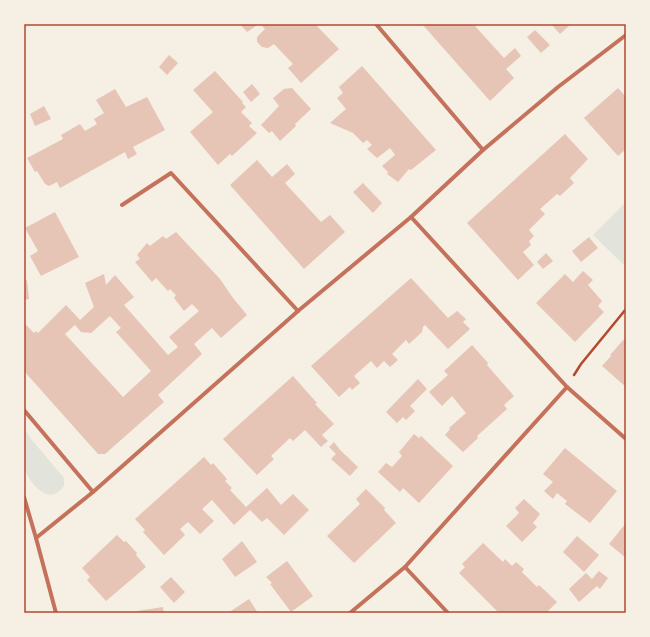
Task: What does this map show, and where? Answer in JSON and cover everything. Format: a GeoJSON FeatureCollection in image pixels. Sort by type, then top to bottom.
{"type":"FeatureCollection","features":[{"type":"Feature","properties":{"kind":"street"},"geometry":{"type":"LineString","coordinates":[[376,24],[483,150]]}},
{"type":"Feature","properties":{"kind":"street"},"geometry":{"type":"LineString","coordinates":[[36,538],[93,492],[298,311],[411,217],[483,150],[558,87],[626,35]]}},
{"type":"Feature","properties":{"kind":"street"},"geometry":{"type":"LineString","coordinates":[[122,205],[171,174],[298,311]]}},
{"type":"Feature","properties":{"kind":"street"},"geometry":{"type":"LineString","coordinates":[[411,217],[567,387],[626,438]]}},
{"type":"Feature","properties":{"kind":"street"},"geometry":{"type":"LineString","coordinates":[[350,613],[405,567],[567,387]]}},
{"type":"Feature","properties":{"kind":"street"},"geometry":{"type":"LineString","coordinates":[[24,410],[93,492]]}},
{"type":"Feature","properties":{"kind":"street"},"geometry":{"type":"LineString","coordinates":[[24,497],[56,613]]}},
{"type":"Feature","properties":{"kind":"street"},"geometry":{"type":"LineString","coordinates":[[405,567],[448,613]]}},
{"type":"Feature","properties":{"kind":"path"},"geometry":{"type":"LineString","coordinates":[[567,387],[581,364],[626,308]]}},
{"type":"Feature","properties":{"kind":"shaded area"},"geometry":{"type":"Polygon","coordinates":[[[626,202],[626,267],[593,235],[626,202]]]}},
{"type":"Feature","properties":{"kind":"shaded area"},"geometry":{"type":"Polygon","coordinates":[[[24,428],[31,439],[64,478],[64,486],[57,493],[46,494],[36,487],[28,477],[23,462],[24,428]]]}},
{"type":"Feature","properties":{"kind":"building"},"geometry":{"type":"Polygon","coordinates":[[[240,24],[259,24],[247,32],[240,24]]]}},
{"type":"Feature","properties":{"kind":"building"},"geometry":{"type":"Polygon","coordinates":[[[260,24],[315,24],[339,49],[301,83],[288,68],[293,64],[274,44],[268,48],[262,47],[257,42],[257,37],[265,29],[260,24]]]}},
{"type":"Feature","properties":{"kind":"building"},"geometry":{"type":"Polygon","coordinates":[[[422,24],[477,24],[475,26],[504,58],[515,48],[521,56],[506,69],[514,78],[490,101],[422,24]]]}},
{"type":"Feature","properties":{"kind":"building"},"geometry":{"type":"Polygon","coordinates":[[[551,24],[571,24],[560,34],[551,24]]]}},
{"type":"Feature","properties":{"kind":"building"},"geometry":{"type":"Polygon","coordinates":[[[535,30],[550,45],[541,53],[527,37],[535,30]]]}},
{"type":"Feature","properties":{"kind":"building"},"geometry":{"type":"Polygon","coordinates":[[[169,55],[178,63],[167,75],[159,67],[169,55]]]}},
{"type":"Feature","properties":{"kind":"building"},"geometry":{"type":"Polygon","coordinates":[[[362,66],[436,150],[411,170],[409,169],[398,182],[387,174],[388,172],[382,166],[395,155],[390,148],[377,158],[367,149],[372,145],[367,140],[363,143],[353,133],[330,123],[346,109],[337,98],[343,93],[339,87],[362,66]]]}},
{"type":"Feature","properties":{"kind":"building"},"geometry":{"type":"Polygon","coordinates":[[[215,71],[243,102],[242,103],[246,107],[241,112],[252,123],[249,126],[257,133],[232,156],[230,154],[218,165],[190,132],[213,112],[193,90],[215,71]]]}},
{"type":"Feature","properties":{"kind":"building"},"geometry":{"type":"Polygon","coordinates":[[[252,84],[260,94],[251,102],[243,92],[252,84]]]}},
{"type":"Feature","properties":{"kind":"building"},"geometry":{"type":"Polygon","coordinates":[[[292,88],[311,109],[280,141],[272,131],[269,133],[261,125],[279,106],[273,98],[284,89],[292,88]]]}},
{"type":"Feature","properties":{"kind":"building"},"geometry":{"type":"Polygon","coordinates":[[[618,88],[626,97],[626,149],[618,156],[584,118],[618,88]]]}},
{"type":"Feature","properties":{"kind":"building"},"geometry":{"type":"Polygon","coordinates":[[[115,89],[126,107],[147,97],[165,130],[133,147],[137,154],[128,159],[125,152],[60,188],[57,182],[49,186],[45,184],[37,171],[35,172],[27,158],[63,139],[61,135],[80,124],[85,131],[97,124],[94,119],[104,113],[96,100],[115,89]]]}},
{"type":"Feature","properties":{"kind":"building"},"geometry":{"type":"Polygon","coordinates":[[[44,106],[51,119],[35,126],[30,114],[44,106]]]}},
{"type":"Feature","properties":{"kind":"building"},"geometry":{"type":"Polygon","coordinates":[[[565,134],[588,159],[570,178],[574,183],[560,196],[557,194],[540,209],[545,214],[529,230],[534,236],[529,241],[531,245],[523,252],[534,265],[518,280],[467,223],[565,134]]]}},
{"type":"Feature","properties":{"kind":"building"},"geometry":{"type":"Polygon","coordinates":[[[257,160],[272,177],[287,164],[295,174],[285,183],[321,222],[330,215],[345,232],[304,269],[230,185],[257,160]]]}},
{"type":"Feature","properties":{"kind":"building"},"geometry":{"type":"Polygon","coordinates":[[[363,183],[382,203],[373,213],[353,192],[363,183]]]}},
{"type":"Feature","properties":{"kind":"building"},"geometry":{"type":"Polygon","coordinates":[[[55,212],[79,257],[41,276],[30,256],[38,251],[25,228],[55,212]]]}},
{"type":"Feature","properties":{"kind":"building"},"geometry":{"type":"Polygon","coordinates":[[[176,232],[220,279],[247,315],[221,338],[212,328],[194,344],[202,354],[158,395],[164,402],[105,454],[98,454],[24,371],[24,327],[26,325],[34,333],[36,331],[38,333],[66,305],[80,320],[94,307],[85,283],[104,274],[106,285],[115,275],[134,297],[124,305],[168,355],[178,347],[169,337],[199,311],[192,304],[184,311],[174,298],[176,295],[170,289],[168,291],[156,278],[152,282],[135,262],[140,259],[137,255],[147,243],[150,246],[163,236],[166,239],[176,232]],[[110,316],[91,333],[81,332],[75,325],[65,334],[123,397],[151,371],[116,332],[121,328],[110,316]]]}},
{"type":"Feature","properties":{"kind":"building"},"geometry":{"type":"Polygon","coordinates":[[[589,237],[598,248],[581,262],[572,251],[589,237]]]}},
{"type":"Feature","properties":{"kind":"building"},"geometry":{"type":"Polygon","coordinates":[[[546,253],[553,261],[543,269],[537,262],[546,253]]]}},
{"type":"Feature","properties":{"kind":"building"},"geometry":{"type":"Polygon","coordinates":[[[583,271],[593,280],[588,285],[602,301],[598,306],[604,312],[575,342],[536,303],[565,274],[573,282],[583,271]]]}},
{"type":"Feature","properties":{"kind":"building"},"geometry":{"type":"Polygon","coordinates":[[[411,278],[448,318],[457,311],[466,319],[463,322],[470,329],[448,349],[425,325],[422,332],[409,344],[406,340],[392,354],[398,360],[390,367],[384,361],[377,368],[371,361],[354,376],[360,383],[352,390],[350,387],[339,397],[311,366],[411,278]]]}},
{"type":"Feature","properties":{"kind":"building"},"geometry":{"type":"Polygon","coordinates":[[[27,280],[29,299],[24,300],[24,281],[27,280]]]}},
{"type":"Feature","properties":{"kind":"building"},"geometry":{"type":"Polygon","coordinates":[[[626,337],[626,387],[602,366],[626,337]]]}},
{"type":"Feature","properties":{"kind":"building"},"geometry":{"type":"Polygon","coordinates":[[[472,345],[514,396],[504,405],[507,409],[477,436],[478,438],[463,452],[445,435],[450,429],[449,428],[466,413],[452,396],[442,406],[429,392],[448,375],[444,371],[472,345]]]}},
{"type":"Feature","properties":{"kind":"building"},"geometry":{"type":"Polygon","coordinates":[[[293,376],[317,403],[315,404],[334,424],[322,435],[328,441],[321,447],[305,430],[293,441],[290,438],[271,456],[274,459],[257,475],[223,439],[293,376]]]}},
{"type":"Feature","properties":{"kind":"building"},"geometry":{"type":"Polygon","coordinates":[[[418,379],[427,389],[410,406],[415,411],[406,420],[403,417],[397,423],[386,412],[418,379]]]}},
{"type":"Feature","properties":{"kind":"building"},"geometry":{"type":"Polygon","coordinates":[[[414,434],[419,438],[421,436],[453,466],[419,503],[403,488],[400,492],[378,472],[386,463],[392,467],[402,456],[399,452],[414,434]]]}},
{"type":"Feature","properties":{"kind":"building"},"geometry":{"type":"Polygon","coordinates":[[[334,442],[340,450],[358,467],[350,476],[331,459],[336,454],[329,447],[334,442]]]}},
{"type":"Feature","properties":{"kind":"building"},"geometry":{"type":"Polygon","coordinates":[[[565,448],[617,491],[590,523],[565,504],[567,501],[557,493],[553,499],[544,491],[553,482],[543,474],[565,448]]]}},
{"type":"Feature","properties":{"kind":"building"},"geometry":{"type":"Polygon","coordinates":[[[204,457],[211,465],[213,463],[227,479],[225,481],[232,488],[230,490],[246,507],[267,488],[281,505],[293,494],[309,510],[284,535],[267,518],[262,522],[250,510],[234,525],[212,500],[202,509],[214,521],[200,534],[188,522],[180,529],[185,535],[164,555],[143,532],[145,530],[135,519],[204,457]]]}},
{"type":"Feature","properties":{"kind":"building"},"geometry":{"type":"Polygon","coordinates":[[[366,489],[385,508],[384,510],[396,523],[354,563],[327,536],[360,504],[356,499],[366,489]]]}},
{"type":"Feature","properties":{"kind":"building"},"geometry":{"type":"Polygon","coordinates":[[[524,499],[540,514],[533,523],[537,527],[522,542],[506,526],[519,513],[515,508],[524,499]]]}},
{"type":"Feature","properties":{"kind":"building"},"geometry":{"type":"Polygon","coordinates":[[[626,523],[626,558],[609,544],[626,523]]]}},
{"type":"Feature","properties":{"kind":"building"},"geometry":{"type":"Polygon","coordinates":[[[117,535],[124,542],[126,541],[137,553],[136,555],[146,567],[106,601],[87,580],[90,577],[82,568],[117,535]]]}},
{"type":"Feature","properties":{"kind":"building"},"geometry":{"type":"Polygon","coordinates":[[[577,536],[599,555],[584,572],[563,552],[577,536]]]}},
{"type":"Feature","properties":{"kind":"building"},"geometry":{"type":"Polygon","coordinates":[[[242,541],[257,562],[235,577],[222,559],[242,541]]]}},
{"type":"Feature","properties":{"kind":"building"},"geometry":{"type":"Polygon","coordinates":[[[483,543],[503,562],[505,559],[512,566],[516,562],[524,569],[522,572],[537,587],[539,585],[557,602],[546,613],[499,613],[459,573],[465,567],[462,564],[483,543]]]}},
{"type":"Feature","properties":{"kind":"building"},"geometry":{"type":"Polygon","coordinates":[[[287,561],[313,596],[291,612],[270,584],[272,583],[266,577],[287,561]]]}},
{"type":"Feature","properties":{"kind":"building"},"geometry":{"type":"Polygon","coordinates":[[[599,571],[608,578],[600,589],[597,586],[579,602],[569,589],[586,573],[592,579],[599,571]]]}},
{"type":"Feature","properties":{"kind":"building"},"geometry":{"type":"Polygon","coordinates":[[[171,577],[185,592],[174,603],[160,587],[171,577]]]}},
{"type":"Feature","properties":{"kind":"building"},"geometry":{"type":"Polygon","coordinates":[[[249,599],[258,613],[228,613],[249,599]]]}},
{"type":"Feature","properties":{"kind":"building"},"geometry":{"type":"Polygon","coordinates":[[[163,607],[164,613],[138,613],[137,611],[163,607]]]}}]}
